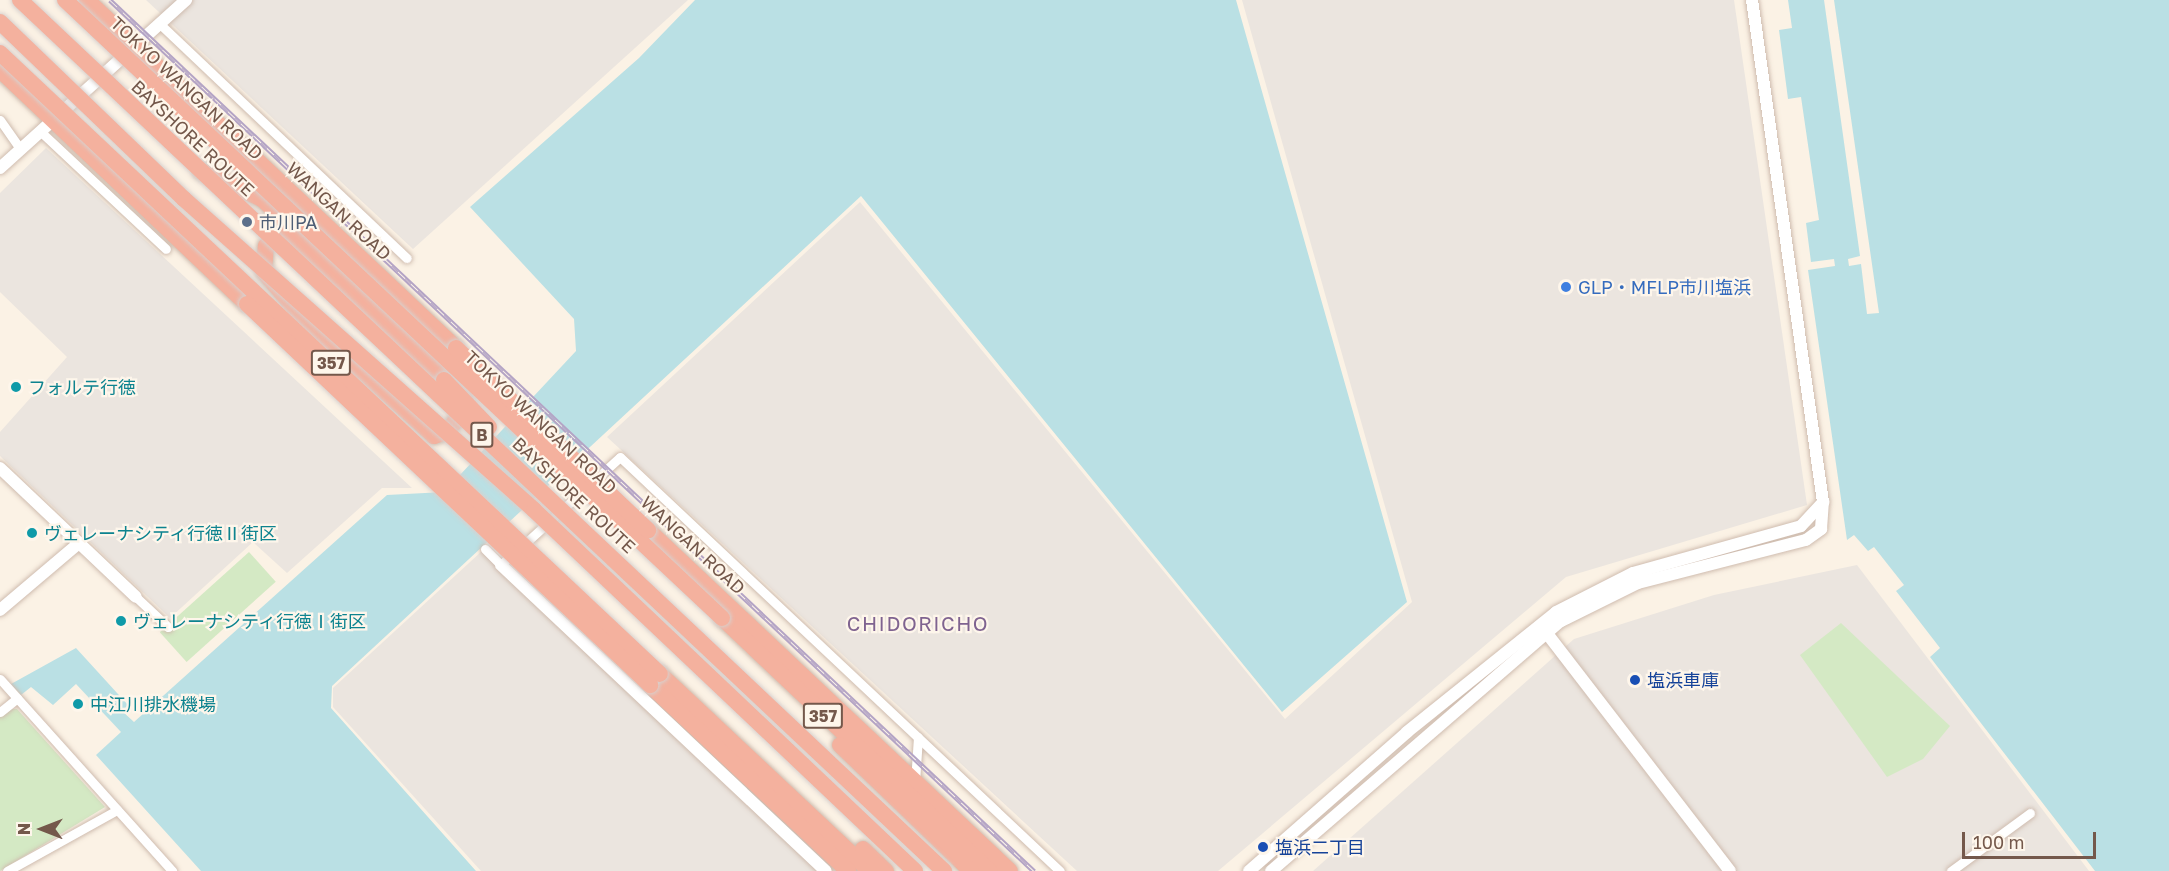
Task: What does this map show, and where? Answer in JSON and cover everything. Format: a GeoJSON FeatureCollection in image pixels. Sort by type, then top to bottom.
{"type":"FeatureCollection","features":[{"type":"Feature","properties":{"kind":"highway","name":"BAYSHORE ROUTE"},"geometry":{"type":"LineString","coordinates":[[20,0],[944,871]]}},
{"type":"Feature","properties":{"kind":"highway","name":"TOKYO WANGAN ROAD"},"geometry":{"type":"LineString","coordinates":[[66,0],[618,521],[727,613],[828,720],[839,743],[918,813]]}},
{"type":"Feature","properties":{"kind":"highway","name":"WANGAN ROAD"},"geometry":{"type":"LineString","coordinates":[[87,0],[456,348],[727,613],[1010,871]]}},
{"type":"Feature","properties":{"kind":"highway","name":"B"},"geometry":{"type":"LineString","coordinates":[[0,22],[184,199],[526,503],[915,871]]}},
{"type":"Feature","properties":{"kind":"highway","name":"357"},"geometry":{"type":"LineString","coordinates":[[0,53],[525,545],[655,680],[848,871]]}},
{"type":"Feature","properties":{"kind":"highway","name":"357"},"geometry":{"type":"LineString","coordinates":[[0,70],[247,304],[655,680],[693,705],[870,871]]}},
{"type":"Feature","properties":{"kind":"highway"},"geometry":{"type":"LineString","coordinates":[[199,170],[262,199],[441,368],[469,403],[446,432],[434,436],[302,317],[264,272],[266,246],[279,235],[303,247],[533,470],[559,508]]}},
{"type":"Feature","properties":{"kind":"highway"},"geometry":{"type":"LineString","coordinates":[[456,348],[618,521]]}},
{"type":"Feature","properties":{"kind":"highway"},"geometry":{"type":"LineString","coordinates":[[362,410],[499,529],[525,545]]}},
{"type":"Feature","properties":{"kind":"highway"},"geometry":{"type":"LineString","coordinates":[[693,705],[824,814],[886,871]]}},
{"type":"Feature","properties":{"kind":"highway"},"geometry":{"type":"LineString","coordinates":[[918,813],[971,871]]}},
{"type":"Feature","properties":{"kind":"highway"},"geometry":{"type":"LineString","coordinates":[[918,813],[990,871]]}},
{"type":"Feature","properties":{"kind":"street"},"geometry":{"type":"LineString","coordinates":[[0,168],[186,0]]}},
{"type":"Feature","properties":{"kind":"street"},"geometry":{"type":"LineString","coordinates":[[1543,628],[1638,583],[1779,547],[1818,533],[1823,502],[1752,0]]}},
{"type":"Feature","properties":{"kind":"street"},"geometry":{"type":"LineString","coordinates":[[160,24],[407,258]]}},
{"type":"Feature","properties":{"kind":"street"},"geometry":{"type":"LineString","coordinates":[[0,120],[20,149]]}},
{"type":"Feature","properties":{"kind":"street"},"geometry":{"type":"LineString","coordinates":[[40,132],[166,249]]}},
{"type":"Feature","properties":{"kind":"street"},"geometry":{"type":"LineString","coordinates":[[501,564],[621,457],[1060,871]]}},
{"type":"Feature","properties":{"kind":"street"},"geometry":{"type":"LineString","coordinates":[[0,468],[168,627]]}},
{"type":"Feature","properties":{"kind":"street"},"geometry":{"type":"LineString","coordinates":[[1271,871],[1417,743],[1462,695],[1543,628],[1633,573],[1807,523],[1823,502]]}},
{"type":"Feature","properties":{"kind":"street"},"geometry":{"type":"LineString","coordinates":[[1776,533],[1779,547]]}},
{"type":"Feature","properties":{"kind":"street"},"geometry":{"type":"LineString","coordinates":[[0,610],[79,543]]}},
{"type":"Feature","properties":{"kind":"street"},"geometry":{"type":"LineString","coordinates":[[485,549],[826,871]]}},
{"type":"Feature","properties":{"kind":"street"},"geometry":{"type":"LineString","coordinates":[[1543,628],[1730,871]]}},
{"type":"Feature","properties":{"kind":"street"},"geometry":{"type":"LineString","coordinates":[[1,684],[17,698],[172,871]]}},
{"type":"Feature","properties":{"kind":"street"},"geometry":{"type":"LineString","coordinates":[[1249,871],[1407,732],[1462,695]]}},
{"type":"Feature","properties":{"kind":"street"},"geometry":{"type":"LineString","coordinates":[[0,712],[17,698]]}},
{"type":"Feature","properties":{"kind":"street"},"geometry":{"type":"LineString","coordinates":[[1407,732],[1417,743]]}},
{"type":"Feature","properties":{"kind":"street"},"geometry":{"type":"LineString","coordinates":[[915,782],[918,737]]}},
{"type":"Feature","properties":{"kind":"street"},"geometry":{"type":"LineString","coordinates":[[7,871],[117,810]]}},
{"type":"Feature","properties":{"kind":"street"},"geometry":{"type":"LineString","coordinates":[[1952,871],[2030,813]]}},
{"type":"Feature","properties":{"kind":"street"},"geometry":{"type":"LineString","coordinates":[[1301,825],[1311,836]]}},
{"type":"Feature","properties":{"kind":"shaded area"},"geometry":{"type":"Polygon","coordinates":[[[146,0],[688,0],[413,249],[146,0]]]}},
{"type":"Feature","properties":{"kind":"shaded area"},"geometry":{"type":"Polygon","coordinates":[[[1242,0],[1734,0],[1807,505],[1566,577],[1218,871],[1077,871],[607,437],[860,202],[1285,719],[1412,602],[1242,0]]]}},
{"type":"Feature","properties":{"kind":"shaded area"},"geometry":{"type":"Polygon","coordinates":[[[46,148],[412,488],[382,488],[287,573],[253,542],[170,618],[0,456],[0,432],[67,357],[0,292],[0,193],[46,148]]]}},
{"type":"Feature","properties":{"kind":"shaded area"},"geometry":{"type":"Polygon","coordinates":[[[482,551],[819,871],[481,871],[333,707],[333,688],[482,551]]]}},
{"type":"Feature","properties":{"kind":"shaded area"},"geometry":{"type":"Polygon","coordinates":[[[1857,565],[2089,871],[1313,871],[1574,639],[1714,595],[1857,565]]]}},
{"type":"Feature","properties":{"kind":"green space"},"geometry":{"type":"Polygon","coordinates":[[[249,552],[276,582],[187,662],[160,632],[249,552]]]}},
{"type":"Feature","properties":{"kind":"green space"},"geometry":{"type":"Polygon","coordinates":[[[1841,623],[1950,726],[1923,759],[1887,777],[1800,655],[1841,623]]]}},
{"type":"Feature","properties":{"kind":"green space"},"geometry":{"type":"Polygon","coordinates":[[[9,709],[17,709],[105,807],[0,871],[0,716],[9,709]]]}},
{"type":"Feature","properties":{"kind":"water"},"geometry":{"type":"Polygon","coordinates":[[[695,0],[1236,0],[1407,602],[1282,712],[861,196],[332,686],[331,708],[476,871],[201,871],[96,755],[121,732],[76,684],[53,705],[31,687],[21,695],[11,684],[76,648],[128,705],[122,711],[134,722],[387,495],[444,492],[576,351],[574,319],[470,207],[639,58],[695,0]]]}},
{"type":"Feature","properties":{"kind":"water"},"geometry":{"type":"Polygon","coordinates":[[[1788,0],[2169,0],[2169,871],[2095,871],[1930,657],[1940,648],[1896,591],[1904,585],[1874,547],[1868,551],[1854,535],[1847,540],[1808,270],[1835,266],[1834,259],[1811,262],[1806,223],[1819,220],[1801,97],[1788,99],[1779,30],[1792,28],[1788,0]]]}},
{"type":"Feature","properties":{"kind":"pier"},"geometry":{"type":"Polygon","coordinates":[[[1824,0],[1834,0],[1879,313],[1867,314],[1861,264],[1849,266],[1848,259],[1860,256],[1824,0]]]}},
{"type":"Feature","properties":{"kind":"railway"},"geometry":{"type":"LineString","coordinates":[[110,0],[1034,871]]}},
{"type":"Feature","properties":{"kind":"place","name":"市川PA"},"geometry":{"type":"Point","coordinates":[247,222]}},
{"type":"Feature","properties":{"kind":"place","name":"GLP・MFLP市川塩浜"},"geometry":{"type":"Point","coordinates":[1566,287]}},
{"type":"Feature","properties":{"kind":"place","name":"フォルテ行徳"},"geometry":{"type":"Point","coordinates":[16,387]}},
{"type":"Feature","properties":{"kind":"place","name":"ヴェレーナシティ行徳Ⅱ街区"},"geometry":{"type":"Point","coordinates":[32,533]}},
{"type":"Feature","properties":{"kind":"place","name":"ヴェレーナシティ行徳Ⅰ街区"},"geometry":{"type":"Point","coordinates":[121,621]}},
{"type":"Feature","properties":{"kind":"place","name":"塩浜車庫"},"geometry":{"type":"Point","coordinates":[1635,680]}},
{"type":"Feature","properties":{"kind":"place","name":"中江川排水機場"},"geometry":{"type":"Point","coordinates":[78,704]}},
{"type":"Feature","properties":{"kind":"place","name":"塩浜二丁目"},"geometry":{"type":"Point","coordinates":[1263,847]}},
{"type":"Feature","properties":{"kind":"district","name":"CHIDORICHO"},"geometry":{"type":"Point","coordinates":[918,623]}}]}
